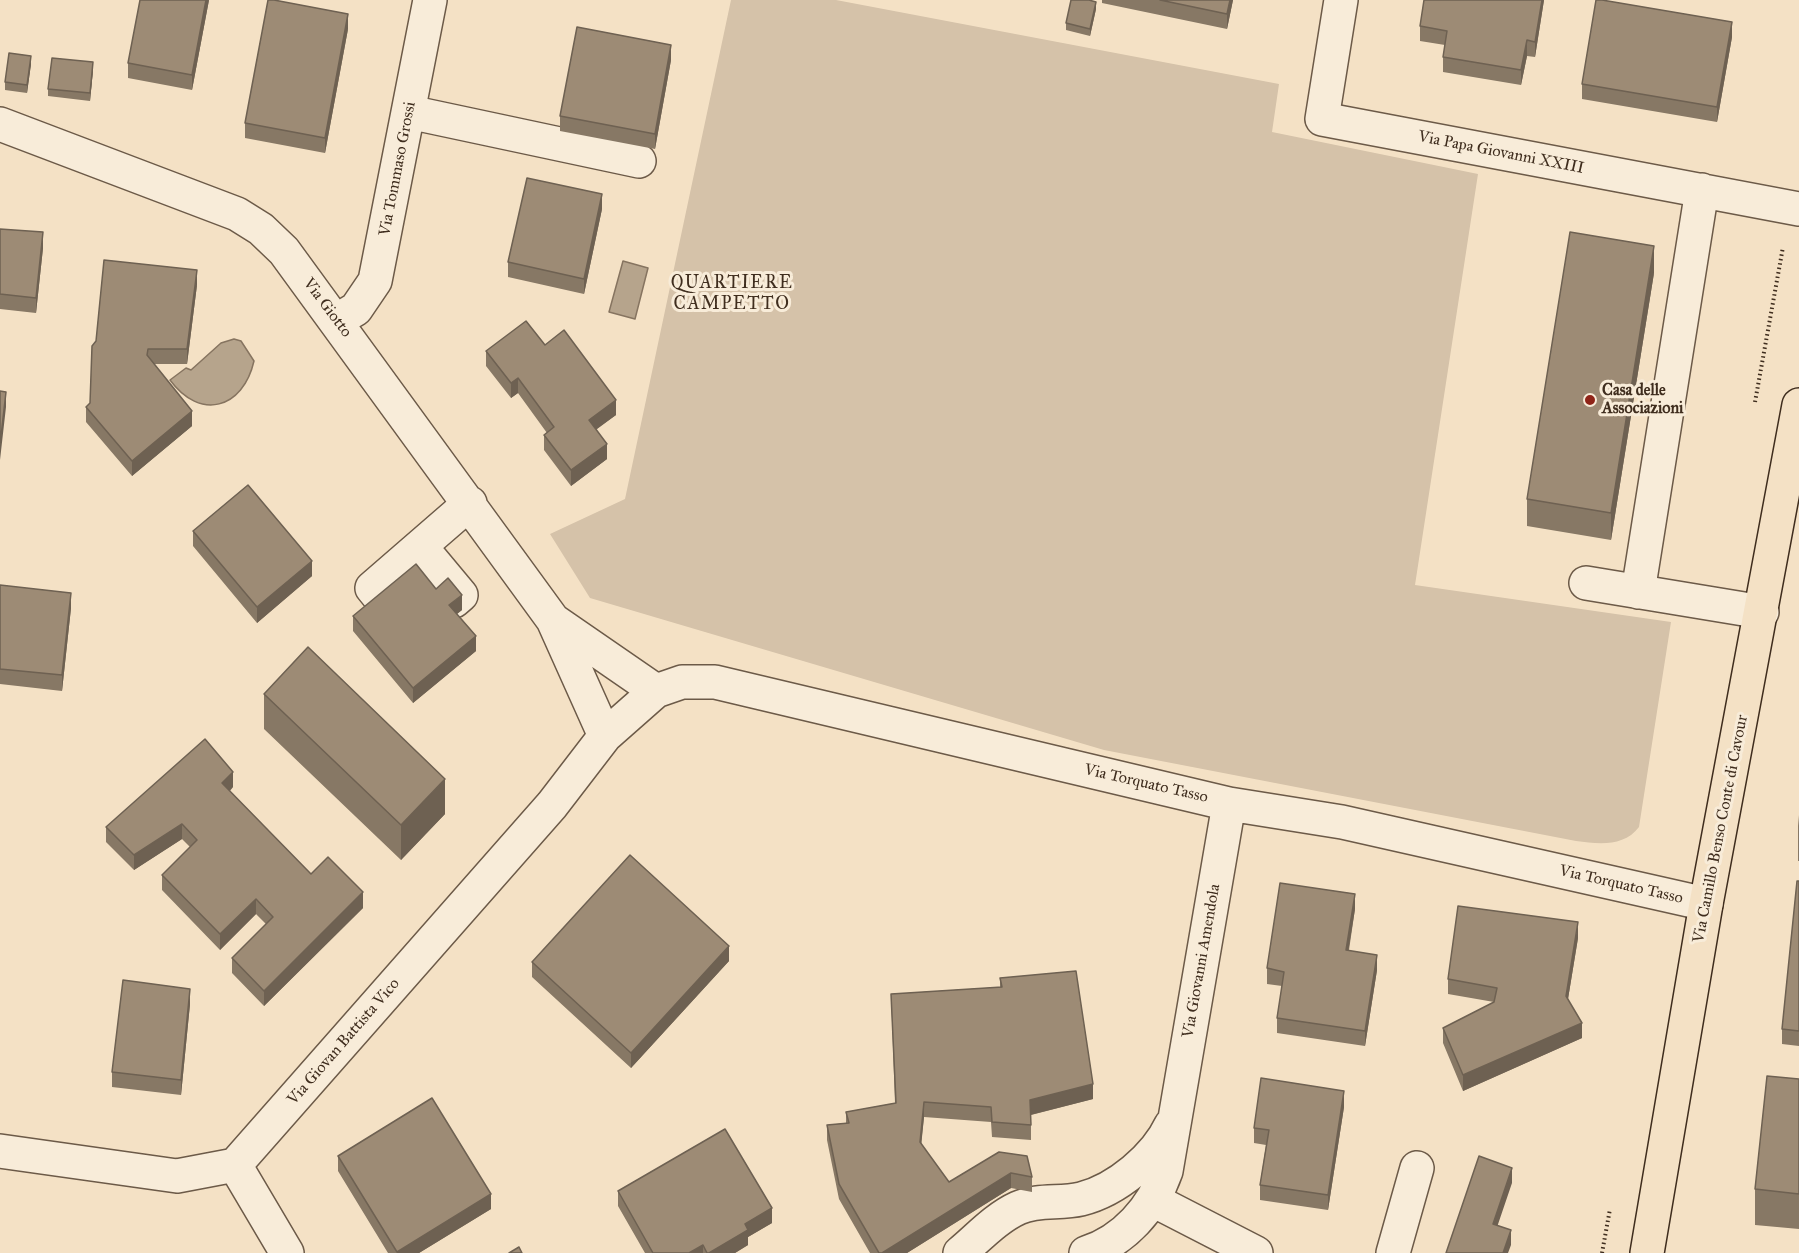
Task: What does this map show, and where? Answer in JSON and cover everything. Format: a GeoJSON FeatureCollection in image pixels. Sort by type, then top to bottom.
{"type":"FeatureCollection","features":[{"type":"Feature","properties":{"kind":"main road","name":"Via Camillo Benso Conte di Cavour"},"geometry":{"type":"LineString","coordinates":[[1647,1253],[1706,904],[1799,405]]}},
{"type":"Feature","properties":{"kind":"street","name":"Via Tommaso Grossi"},"geometry":{"type":"LineString","coordinates":[[336,321],[356,309],[375,281],[430,0]]}},
{"type":"Feature","properties":{"kind":"street","name":"Via Papa Giovanni XXIII"},"geometry":{"type":"LineString","coordinates":[[1341,0],[1322,119],[1799,209]]}},
{"type":"Feature","properties":{"kind":"street"},"geometry":{"type":"LineString","coordinates":[[409,112],[639,160]]}},
{"type":"Feature","properties":{"kind":"street","name":"Via Giotto"},"geometry":{"type":"LineString","coordinates":[[0,124],[237,214],[261,229],[284,251],[470,503],[553,620],[605,736]]}},
{"type":"Feature","properties":{"kind":"street"},"geometry":{"type":"LineString","coordinates":[[1638,592],[1702,190]]}},
{"type":"Feature","properties":{"kind":"street"},"geometry":{"type":"LineString","coordinates":[[386,604],[372,588],[470,503]]}},
{"type":"Feature","properties":{"kind":"street"},"geometry":{"type":"LineString","coordinates":[[421,547],[461,595],[454,601]]}},
{"type":"Feature","properties":{"kind":"street"},"geometry":{"type":"LineString","coordinates":[[1586,583],[1762,612]]}},
{"type":"Feature","properties":{"kind":"street","name":"Via Giotto"},"geometry":{"type":"LineString","coordinates":[[553,620],[656,691]]}},
{"type":"Feature","properties":{"kind":"street","name":"Via Torquato Tasso"},"geometry":{"type":"LineString","coordinates":[[605,736],[656,691],[682,682],[715,682],[1229,804],[1342,822],[1706,904]]}},
{"type":"Feature","properties":{"kind":"street","name":"Via Giovan Battista Vico"},"geometry":{"type":"LineString","coordinates":[[235,1165],[552,805],[605,736]]}},
{"type":"Feature","properties":{"kind":"street","name":"Via Giovanni Amendola"},"geometry":{"type":"LineString","coordinates":[[1086,1253],[1105,1247],[1123,1234],[1153,1200],[1166,1171],[1229,804]]}},
{"type":"Feature","properties":{"kind":"street","name":"Via Giovanni Amendola"},"geometry":{"type":"LineString","coordinates":[[960,1253],[1016,1208],[1035,1202],[1082,1198],[1113,1184],[1149,1156],[1163,1141],[1174,1118]]}},
{"type":"Feature","properties":{"kind":"street"},"geometry":{"type":"LineString","coordinates":[[0,1151],[177,1176],[235,1165],[287,1253]]}},
{"type":"Feature","properties":{"kind":"street"},"geometry":{"type":"LineString","coordinates":[[1393,1253],[1417,1168]]}},
{"type":"Feature","properties":{"kind":"street"},"geometry":{"type":"LineString","coordinates":[[1153,1200],[1256,1253]]}},
{"type":"Feature","properties":{"kind":"shaded area"},"geometry":{"type":"Polygon","coordinates":[[[731,0],[836,0],[1279,84],[1272,132],[1478,174],[1415,585],[1671,622],[1639,827],[1626,838],[1610,843],[1576,841],[1104,750],[590,598],[550,534],[625,499],[731,0]]]}},
{"type":"Feature","properties":{"kind":"shaded area"},"geometry":{"type":"Polygon","coordinates":[[[623,261],[648,268],[635,319],[609,312],[623,261]]]}},
{"type":"Feature","properties":{"kind":"shaded area"},"geometry":{"type":"Polygon","coordinates":[[[234,339],[241,341],[254,361],[240,390],[230,399],[219,404],[207,405],[194,401],[182,393],[170,380],[186,368],[191,370],[221,343],[234,339]]]}},
{"type":"Feature","properties":{"kind":"building"},"geometry":{"type":"Polygon","coordinates":[[[140,0],[206,0],[192,75],[128,63],[140,0]]]}},
{"type":"Feature","properties":{"kind":"building"},"geometry":{"type":"Polygon","coordinates":[[[268,0],[348,14],[325,138],[245,123],[268,0]]]}},
{"type":"Feature","properties":{"kind":"building"},"geometry":{"type":"Polygon","coordinates":[[[1071,0],[1096,2],[1090,29],[1066,23],[1071,0]]]}},
{"type":"Feature","properties":{"kind":"building"},"geometry":{"type":"Polygon","coordinates":[[[1160,0],[1230,0],[1227,14],[1160,0]]]}},
{"type":"Feature","properties":{"kind":"building"},"geometry":{"type":"Polygon","coordinates":[[[1424,0],[1542,0],[1535,42],[1527,40],[1521,70],[1443,57],[1447,31],[1420,26],[1424,0]]]}},
{"type":"Feature","properties":{"kind":"building"},"geometry":{"type":"Polygon","coordinates":[[[1596,0],[1732,22],[1717,107],[1582,84],[1596,0]]]}},
{"type":"Feature","properties":{"kind":"building"},"geometry":{"type":"Polygon","coordinates":[[[577,27],[671,45],[655,134],[560,116],[577,27]]]}},
{"type":"Feature","properties":{"kind":"building"},"geometry":{"type":"Polygon","coordinates":[[[9,53],[31,56],[27,85],[5,82],[9,53]]]}},
{"type":"Feature","properties":{"kind":"building"},"geometry":{"type":"Polygon","coordinates":[[[52,58],[93,62],[90,93],[48,89],[52,58]]]}},
{"type":"Feature","properties":{"kind":"building"},"geometry":{"type":"Polygon","coordinates":[[[527,178],[602,194],[584,279],[508,262],[527,178]]]}},
{"type":"Feature","properties":{"kind":"building"},"geometry":{"type":"Polygon","coordinates":[[[0,229],[43,232],[36,298],[0,294],[0,229]]]}},
{"type":"Feature","properties":{"kind":"building","name":"Casa delle Associazioni"},"geometry":{"type":"Polygon","coordinates":[[[1570,232],[1654,246],[1611,513],[1527,499],[1570,232]]]}},
{"type":"Feature","properties":{"kind":"building"},"geometry":{"type":"Polygon","coordinates":[[[104,260],[197,270],[187,349],[148,349],[147,355],[192,411],[132,461],[86,407],[90,403],[92,346],[96,341],[104,260]]]}},
{"type":"Feature","properties":{"kind":"building"},"geometry":{"type":"Polygon","coordinates":[[[526,321],[545,345],[564,330],[616,400],[589,420],[607,444],[571,470],[544,435],[554,427],[518,378],[511,383],[486,351],[526,321]]]}},
{"type":"Feature","properties":{"kind":"building"},"geometry":{"type":"Polygon","coordinates":[[[0,391],[6,392],[0,445],[0,391]]]}},
{"type":"Feature","properties":{"kind":"building"},"geometry":{"type":"Polygon","coordinates":[[[248,485],[312,561],[257,607],[193,531],[248,485]]]}},
{"type":"Feature","properties":{"kind":"building"},"geometry":{"type":"Polygon","coordinates":[[[416,564],[436,589],[448,578],[462,595],[449,605],[476,636],[413,688],[353,616],[416,564]]]}},
{"type":"Feature","properties":{"kind":"building"},"geometry":{"type":"Polygon","coordinates":[[[0,585],[71,593],[62,675],[0,669],[0,585]]]}},
{"type":"Feature","properties":{"kind":"building"},"geometry":{"type":"Polygon","coordinates":[[[308,647],[445,779],[401,825],[264,694],[308,647]]]}},
{"type":"Feature","properties":{"kind":"building"},"geometry":{"type":"Polygon","coordinates":[[[205,739],[233,772],[222,783],[311,874],[328,857],[363,892],[264,991],[232,958],[273,917],[256,899],[220,934],[162,875],[197,840],[182,824],[134,855],[106,827],[205,739]]]}},
{"type":"Feature","properties":{"kind":"building"},"geometry":{"type":"Polygon","coordinates":[[[630,855],[729,946],[631,1053],[532,962],[630,855]]]}},
{"type":"Feature","properties":{"kind":"building"},"geometry":{"type":"Polygon","coordinates":[[[1797,881],[1799,881],[1799,1031],[1782,1029],[1797,881]]]}},
{"type":"Feature","properties":{"kind":"building"},"geometry":{"type":"Polygon","coordinates":[[[1280,883],[1355,894],[1346,950],[1377,955],[1365,1031],[1277,1018],[1284,972],[1267,968],[1280,883]]]}},
{"type":"Feature","properties":{"kind":"building"},"geometry":{"type":"Polygon","coordinates":[[[1458,906],[1578,922],[1566,996],[1582,1023],[1463,1075],[1443,1028],[1494,1002],[1497,988],[1448,979],[1458,906]]]}},
{"type":"Feature","properties":{"kind":"building"},"geometry":{"type":"Polygon","coordinates":[[[1076,971],[1093,1084],[1030,1100],[1031,1125],[992,1122],[991,1107],[924,1102],[920,1142],[949,1182],[999,1152],[1027,1156],[1032,1177],[1011,1173],[879,1253],[839,1184],[827,1125],[849,1123],[846,1112],[896,1103],[891,994],[1002,987],[1000,978],[1076,971]]]}},
{"type":"Feature","properties":{"kind":"building"},"geometry":{"type":"Polygon","coordinates":[[[123,980],[190,989],[181,1080],[112,1072],[123,980]]]}},
{"type":"Feature","properties":{"kind":"building"},"geometry":{"type":"Polygon","coordinates":[[[1767,1076],[1799,1079],[1799,1194],[1755,1189],[1767,1076]]]}},
{"type":"Feature","properties":{"kind":"building"},"geometry":{"type":"Polygon","coordinates":[[[1261,1078],[1344,1091],[1328,1195],[1260,1185],[1269,1130],[1254,1128],[1261,1078]]]}},
{"type":"Feature","properties":{"kind":"building"},"geometry":{"type":"Polygon","coordinates":[[[432,1098],[491,1194],[397,1252],[338,1156],[432,1098]]]}},
{"type":"Feature","properties":{"kind":"building"},"geometry":{"type":"Polygon","coordinates":[[[725,1129],[772,1208],[745,1224],[748,1230],[709,1253],[703,1245],[689,1253],[653,1253],[618,1191],[725,1129]]]}},
{"type":"Feature","properties":{"kind":"building"},"geometry":{"type":"Polygon","coordinates":[[[1479,1156],[1512,1168],[1493,1224],[1511,1230],[1503,1253],[1446,1253],[1479,1156]]]}},
{"type":"Feature","properties":{"kind":"building"},"geometry":{"type":"Polygon","coordinates":[[[519,1247],[522,1253],[509,1253],[519,1247]]]}},
{"type":"Feature","properties":{"kind":"place","name":"Casa delle Associazioni"},"geometry":{"type":"Point","coordinates":[1590,400]}},
{"type":"Feature","properties":{"kind":"district","name":"QUARTIERE CAMPETTO"},"geometry":{"type":"Point","coordinates":[732,294]}}]}
